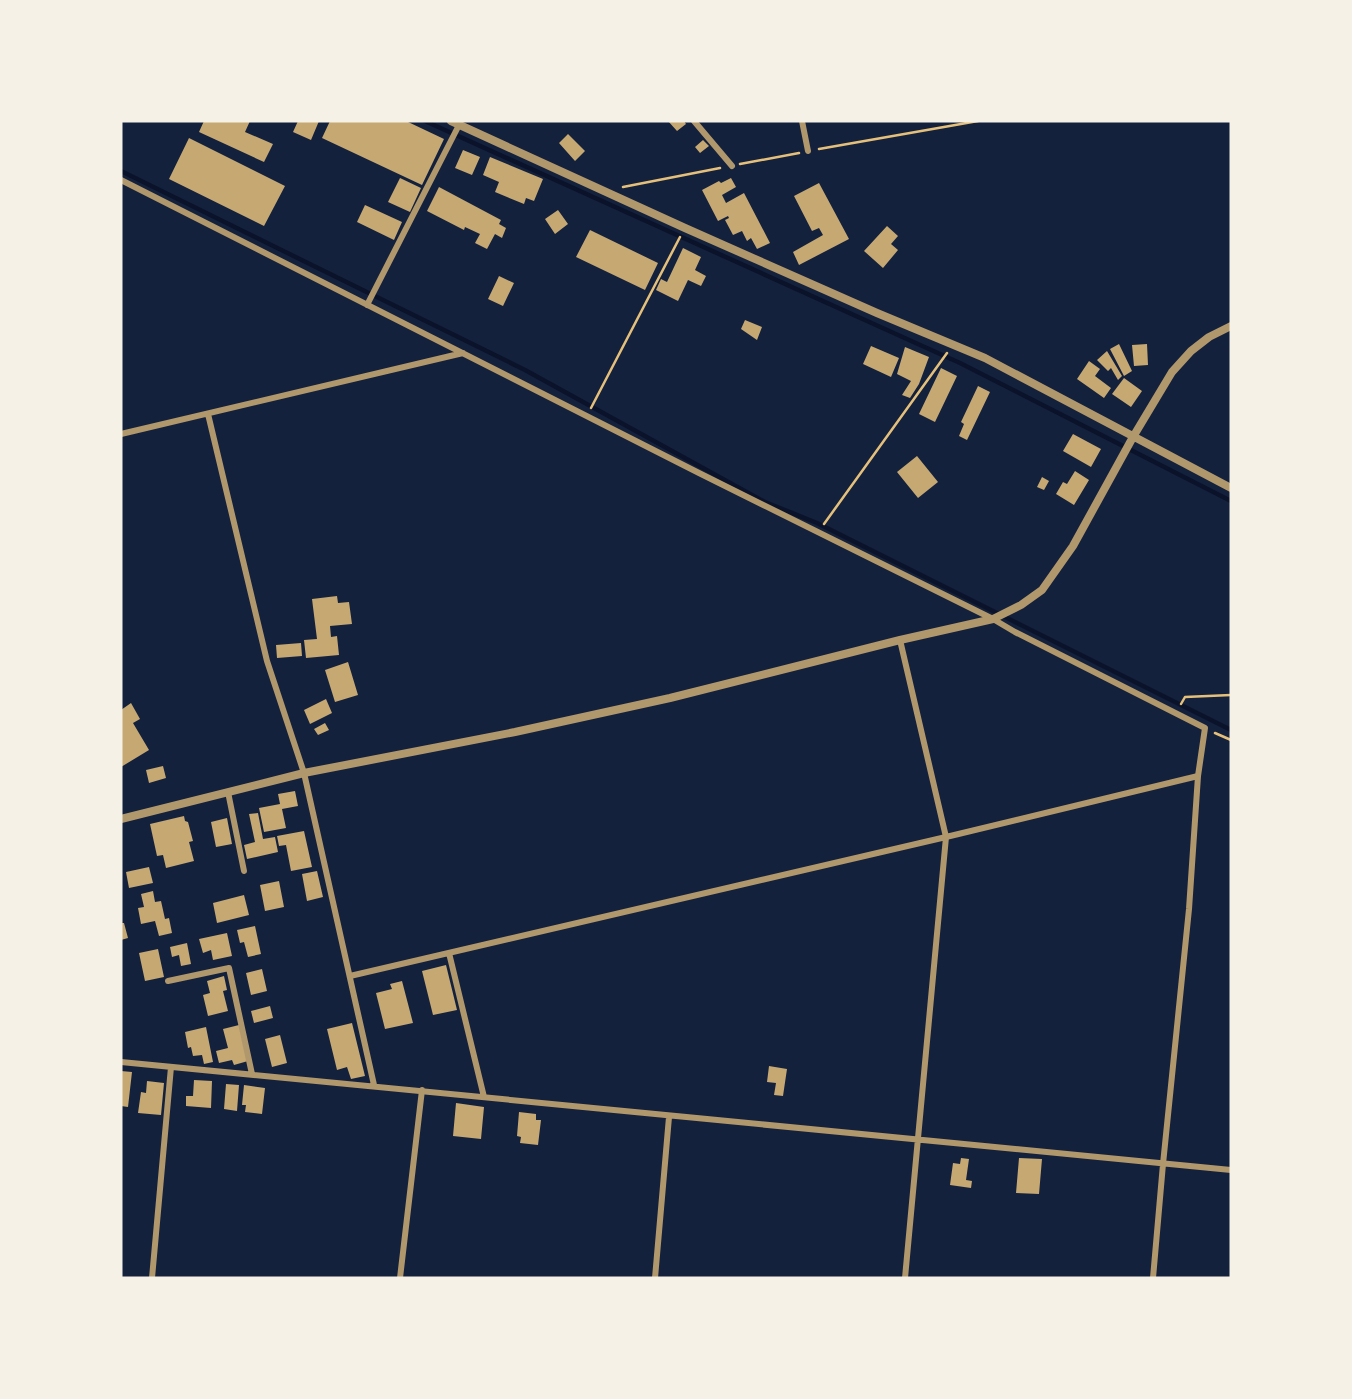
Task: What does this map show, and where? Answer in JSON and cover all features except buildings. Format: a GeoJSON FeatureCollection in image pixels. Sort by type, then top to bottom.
{"type":"FeatureCollection","features":[{"type":"Feature","properties":{"kind":"street"},"geometry":{"type":"LineString","coordinates":[[694,121],[732,166]]}},
{"type":"Feature","properties":{"kind":"street"},"geometry":{"type":"LineString","coordinates":[[802,121],[808,151]]}},
{"type":"Feature","properties":{"kind":"street"},"geometry":{"type":"LineString","coordinates":[[367,305],[455,123],[685,228],[985,358],[1231,488]]}},
{"type":"Feature","properties":{"kind":"street"},"geometry":{"type":"LineString","coordinates":[[121,180],[1205,728],[1198,776],[1189,909],[1153,1278]]}},
{"type":"Feature","properties":{"kind":"street"},"geometry":{"type":"LineString","coordinates":[[121,819],[304,773],[515,732],[670,698],[993,619],[1021,605],[1042,590],[1073,546],[1172,372],[1191,351],[1209,337],[1231,326]]}},
{"type":"Feature","properties":{"kind":"street"},"geometry":{"type":"LineString","coordinates":[[121,434],[464,353]]}},
{"type":"Feature","properties":{"kind":"street"},"geometry":{"type":"LineString","coordinates":[[208,414],[267,662],[304,773],[374,1085]]}},
{"type":"Feature","properties":{"kind":"street"},"geometry":{"type":"LineString","coordinates":[[900,640],[946,837],[905,1278]]}},
{"type":"Feature","properties":{"kind":"street"},"geometry":{"type":"LineString","coordinates":[[350,976],[1198,776]]}},
{"type":"Feature","properties":{"kind":"street"},"geometry":{"type":"LineString","coordinates":[[228,792],[244,871]]}},
{"type":"Feature","properties":{"kind":"street"},"geometry":{"type":"LineString","coordinates":[[449,953],[484,1097]]}},
{"type":"Feature","properties":{"kind":"street"},"geometry":{"type":"LineString","coordinates":[[167,981],[229,968],[253,1074]]}},
{"type":"Feature","properties":{"kind":"street"},"geometry":{"type":"LineString","coordinates":[[121,1062],[1231,1171]]}},
{"type":"Feature","properties":{"kind":"street"},"geometry":{"type":"LineString","coordinates":[[152,1278],[171,1067]]}},
{"type":"Feature","properties":{"kind":"street"},"geometry":{"type":"LineString","coordinates":[[400,1278],[422,1090]]}},
{"type":"Feature","properties":{"kind":"street"},"geometry":{"type":"LineString","coordinates":[[655,1278],[669,1116]]}},
{"type":"Feature","properties":{"kind":"path"},"geometry":{"type":"LineString","coordinates":[[603,190],[978,121]]}},
{"type":"Feature","properties":{"kind":"path"},"geometry":{"type":"LineString","coordinates":[[587,416],[685,228]]}},
{"type":"Feature","properties":{"kind":"path"},"geometry":{"type":"LineString","coordinates":[[818,533],[953,345]]}},
{"type":"Feature","properties":{"kind":"path"},"geometry":{"type":"LineString","coordinates":[[1177,713],[1185,697],[1231,695]]}},
{"type":"Feature","properties":{"kind":"path"},"geometry":{"type":"LineString","coordinates":[[1205,728],[1231,740]]}},
{"type":"Feature","properties":{"kind":"waterway"},"geometry":{"type":"LineString","coordinates":[[425,121],[960,363],[1231,501]]}},
{"type":"Feature","properties":{"kind":"waterway"},"geometry":{"type":"LineString","coordinates":[[121,171],[525,370],[765,502],[817,523],[1231,730]]}}]}
